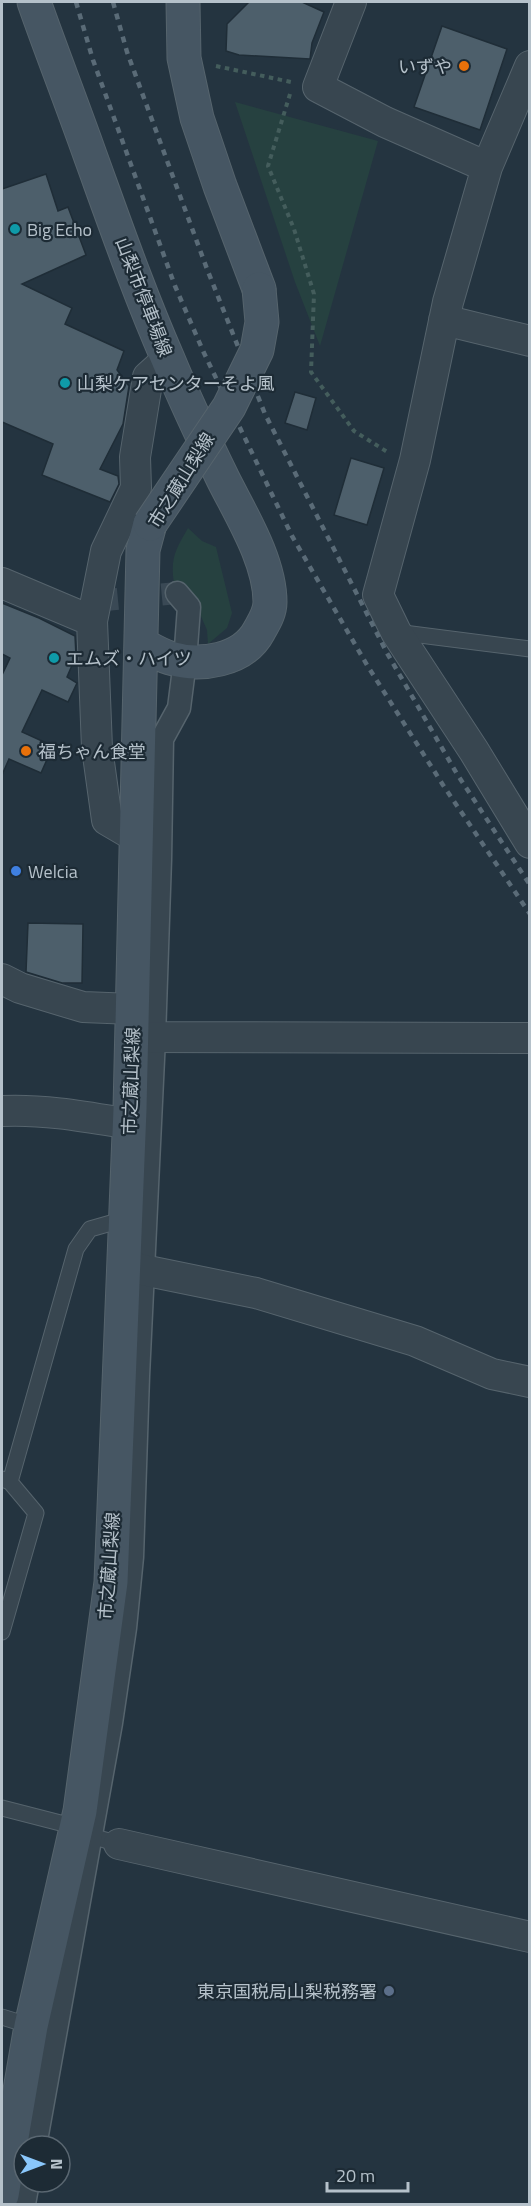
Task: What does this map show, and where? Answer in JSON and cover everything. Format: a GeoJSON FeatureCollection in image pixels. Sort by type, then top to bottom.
{"type":"FeatureCollection","features":[{"type":"Feature","properties":{"kind":"main road","name":"山梨市停車場線"},"geometry":{"type":"LineString","coordinates":[[34,2],[122,243],[168,358],[260,557],[269,589],[270,604],[267,616],[257,635],[246,647],[219,660],[185,661],[169,657],[141,644]]}},
{"type":"Feature","properties":{"kind":"main road","name":"市之蔵山梨線"},"geometry":{"type":"LineString","coordinates":[[2,2195],[16,2021],[95,1836],[80,1811],[111,1582],[133,1266],[125,1220],[130,1124],[140,1028],[136,837],[143,550],[150,524],[229,407],[257,350],[262,322],[259,289],[197,118],[184,58],[183,2]]}},
{"type":"Feature","properties":{"kind":"street"},"geometry":{"type":"LineString","coordinates":[[351,2],[318,87],[385,122],[487,167]]}},
{"type":"Feature","properties":{"kind":"street"},"geometry":{"type":"LineString","coordinates":[[530,66],[487,167],[444,320],[415,460],[378,595],[396,632],[474,750],[530,843]]}},
{"type":"Feature","properties":{"kind":"street"},"geometry":{"type":"LineString","coordinates":[[444,320],[530,341]]}},
{"type":"Feature","properties":{"kind":"street"},"geometry":{"type":"LineString","coordinates":[[136,837],[107,820],[97,748],[92,621],[106,551],[136,488],[135,457],[148,377],[168,358]]}},
{"type":"Feature","properties":{"kind":"street"},"geometry":{"type":"LineString","coordinates":[[2,584],[92,621]]}},
{"type":"Feature","properties":{"kind":"street"},"geometry":{"type":"LineString","coordinates":[[177,593],[189,607],[185,661],[178,708],[162,739],[140,1028],[133,1266],[256,1293],[415,1341],[492,1374],[530,1382]]}},
{"type":"Feature","properties":{"kind":"street"},"geometry":{"type":"LineString","coordinates":[[2,979],[20,988],[83,1007],[140,1028],[530,1038]]}},
{"type":"Feature","properties":{"kind":"street"},"geometry":{"type":"LineString","coordinates":[[2,1111],[74,1114],[130,1124]]}},
{"type":"Feature","properties":{"kind":"street"},"geometry":{"type":"LineString","coordinates":[[36,2134],[95,1836],[530,1937]]}},
{"type":"Feature","properties":{"kind":"lane"},"geometry":{"type":"LineString","coordinates":[[396,632],[530,649]]}},
{"type":"Feature","properties":{"kind":"lane"},"geometry":{"type":"LineString","coordinates":[[2,1632],[36,1514],[6,1480],[76,1249],[90,1229],[125,1220]]}},
{"type":"Feature","properties":{"kind":"lane"},"geometry":{"type":"LineString","coordinates":[[2,1808],[95,1836]]}},
{"type":"Feature","properties":{"kind":"path"},"geometry":{"type":"LineString","coordinates":[[184,58],[239,72],[293,82],[268,166],[294,230],[314,294],[311,372],[354,431],[393,456],[415,460]]}},
{"type":"Feature","properties":{"kind":"green space"},"geometry":{"type":"Polygon","coordinates":[[[235,102],[378,141],[320,346],[295,282],[235,102]]]}},
{"type":"Feature","properties":{"kind":"green space"},"geometry":{"type":"Polygon","coordinates":[[[188,528],[202,541],[216,547],[232,613],[227,628],[208,644],[207,630],[189,589],[174,583],[175,554],[188,528]]]}},
{"type":"Feature","properties":{"kind":"building"},"geometry":{"type":"Polygon","coordinates":[[[249,2],[302,2],[324,12],[312,43],[310,59],[239,55],[226,51],[227,24],[249,2]]]}},
{"type":"Feature","properties":{"kind":"building"},"geometry":{"type":"Polygon","coordinates":[[[442,26],[507,49],[480,130],[414,107],[442,26]]]}},
{"type":"Feature","properties":{"kind":"building"},"geometry":{"type":"Polygon","coordinates":[[[46,174],[58,211],[68,207],[86,255],[22,284],[72,308],[65,324],[124,351],[117,370],[129,386],[123,424],[100,469],[118,476],[119,484],[110,502],[42,475],[53,444],[2,422],[2,189],[46,174]]]}},
{"type":"Feature","properties":{"kind":"building"},"geometry":{"type":"Polygon","coordinates":[[[295,392],[316,398],[307,430],[285,423],[295,392]]]}},
{"type":"Feature","properties":{"kind":"building"},"geometry":{"type":"Polygon","coordinates":[[[351,458],[384,468],[367,525],[334,515],[351,458]]]}},
{"type":"Feature","properties":{"kind":"building"},"geometry":{"type":"Polygon","coordinates":[[[2,603],[75,636],[76,656],[67,677],[77,683],[68,702],[42,690],[22,732],[53,746],[41,773],[9,759],[2,775],[2,675],[10,658],[2,654],[2,603]]]}},
{"type":"Feature","properties":{"kind":"building"},"geometry":{"type":"Polygon","coordinates":[[[28,923],[83,924],[82,983],[62,983],[26,972],[28,923]]]}},
{"type":"Feature","properties":{"kind":"tunnel"},"geometry":{"type":"LineString","coordinates":[[96,601],[177,593]]}},
{"type":"Feature","properties":{"kind":"railway"},"geometry":{"type":"LineString","coordinates":[[76,2],[93,60],[175,286],[204,353],[292,536],[367,665],[443,785],[530,914]]}},
{"type":"Feature","properties":{"kind":"railway"},"geometry":{"type":"LineString","coordinates":[[113,2],[127,52],[207,269],[265,414],[387,653],[457,774],[530,885]]}},
{"type":"Feature","properties":{"kind":"place","name":"いずや"},"geometry":{"type":"Point","coordinates":[464,66]}},
{"type":"Feature","properties":{"kind":"place","name":"Big Echo"},"geometry":{"type":"Point","coordinates":[15,229]}},
{"type":"Feature","properties":{"kind":"place","name":"山梨ケアセンターそよ風"},"geometry":{"type":"Point","coordinates":[65,383]}},
{"type":"Feature","properties":{"kind":"place","name":"エムズ・ハイツ"},"geometry":{"type":"Point","coordinates":[54,658]}},
{"type":"Feature","properties":{"kind":"place","name":"福ちゃん食堂"},"geometry":{"type":"Point","coordinates":[26,751]}},
{"type":"Feature","properties":{"kind":"place","name":"Welcia"},"geometry":{"type":"Point","coordinates":[16,871]}},
{"type":"Feature","properties":{"kind":"place","name":"東京国税局山梨税務署"},"geometry":{"type":"Point","coordinates":[389,1991]}}]}
